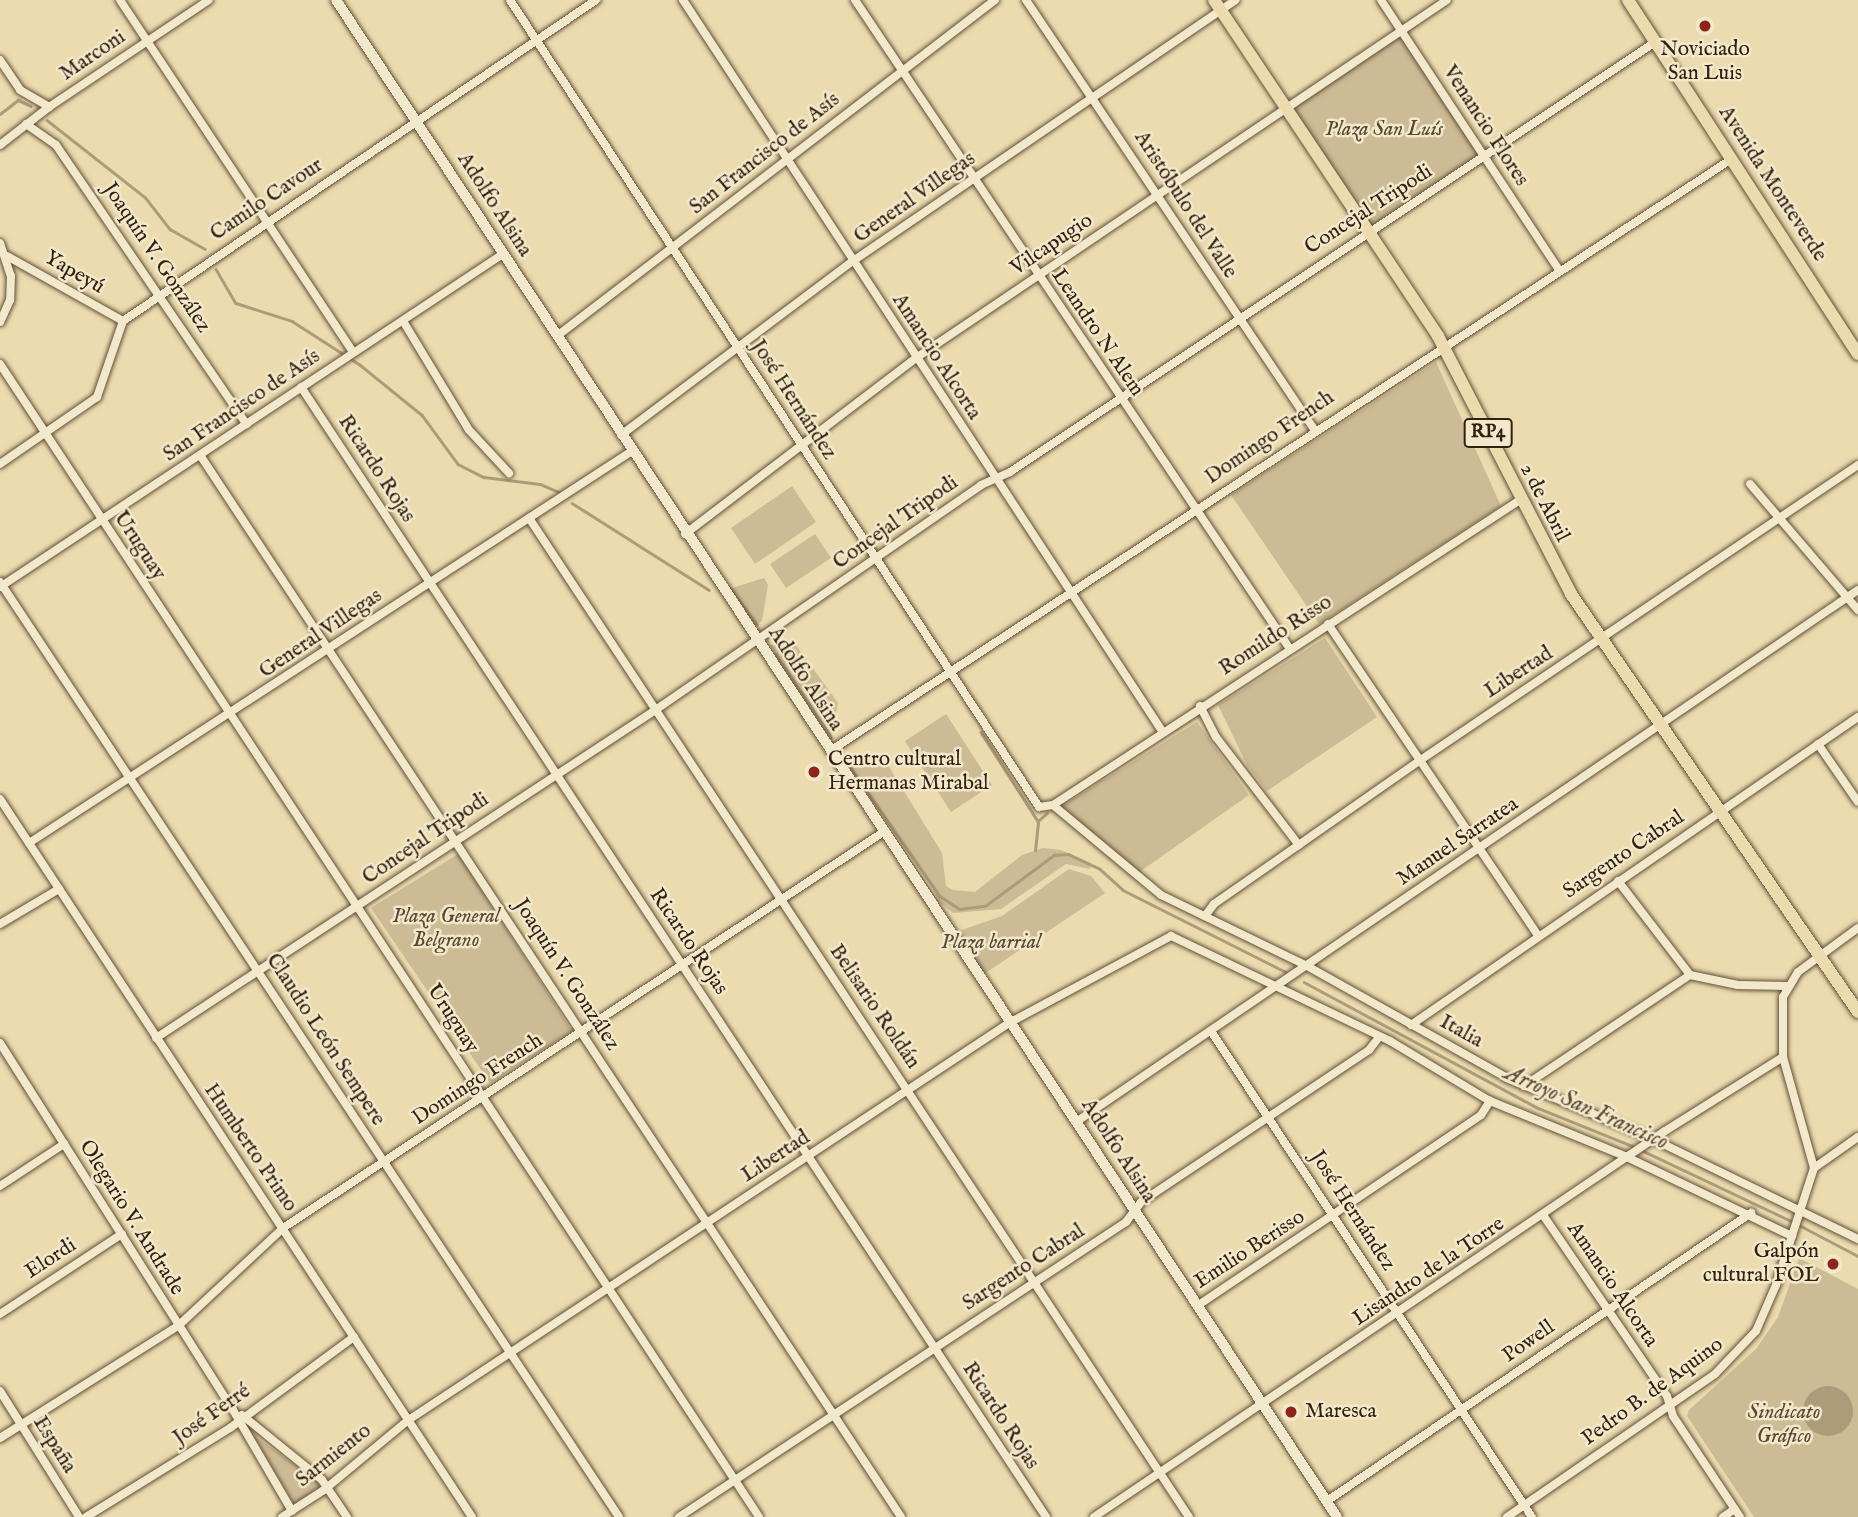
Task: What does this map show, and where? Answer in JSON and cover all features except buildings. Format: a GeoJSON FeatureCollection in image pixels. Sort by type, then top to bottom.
{"type":"FeatureCollection","features":[{"type":"Feature","properties":{"kind":"main road","name":"Avenida Monteverde"},"geometry":{"type":"LineString","coordinates":[[1628,0],[1658,40],[1858,354]]}},
{"type":"Feature","properties":{"kind":"main road","name":"2 de Abril"},"geometry":{"type":"LineString","coordinates":[[1217,5],[1444,344],[1520,500],[1571,594],[1722,810],[1858,1012]]}},
{"type":"Feature","properties":{"kind":"street"},"geometry":{"type":"LineString","coordinates":[[120,0],[266,220],[349,355]]}},
{"type":"Feature","properties":{"kind":"street","name":"Marconi"},"geometry":{"type":"LineString","coordinates":[[0,143],[209,0]]}},
{"type":"Feature","properties":{"kind":"street","name":"Adolfo Alsina"},"geometry":{"type":"LineString","coordinates":[[336,0],[882,833],[1337,1517]]}},
{"type":"Feature","properties":{"kind":"street","name":"José Hernández"},"geometry":{"type":"LineString","coordinates":[[510,0],[1035,803],[1044,808],[1053,805]]}},
{"type":"Feature","properties":{"kind":"street","name":"Camilo Cavour"},"geometry":{"type":"LineString","coordinates":[[123,321],[266,220],[596,0]]}},
{"type":"Feature","properties":{"kind":"street","name":"Amancio Alcorta"},"geometry":{"type":"LineString","coordinates":[[683,0],[1069,594],[1162,731]]}},
{"type":"Feature","properties":{"kind":"street","name":"Leandro N Alem"},"geometry":{"type":"LineString","coordinates":[[855,0],[1290,649]]}},
{"type":"Feature","properties":{"kind":"street","name":"San Francisco de Asís"},"geometry":{"type":"LineString","coordinates":[[557,336],[995,0]]}},
{"type":"Feature","properties":{"kind":"street","name":"Aristóbulo del Valle"},"geometry":{"type":"LineString","coordinates":[[1026,0],[1093,95],[1157,197],[1314,429]]}},
{"type":"Feature","properties":{"kind":"street","name":"General Villegas"},"geometry":{"type":"LineString","coordinates":[[621,435],[853,261],[1093,95],[1217,5],[1236,0]]}},
{"type":"Feature","properties":{"kind":"street","name":"Venancio Flores"},"geometry":{"type":"LineString","coordinates":[[1381,0],[1560,271]]}},
{"type":"Feature","properties":{"kind":"street","name":"Vilcapugio"},"geometry":{"type":"LineString","coordinates":[[685,534],[916,358],[1447,0]]}},
{"type":"Feature","properties":{"kind":"street","name":"Concejal Tripodi"},"geometry":{"type":"LineString","coordinates":[[156,1038],[654,710],[876,557],[1658,40]]}},
{"type":"Feature","properties":{"kind":"street"},"geometry":{"type":"LineString","coordinates":[[0,60],[20,90],[49,107]]}},
{"type":"Feature","properties":{"kind":"street","name":"Joaquín V. González"},"geometry":{"type":"LineString","coordinates":[[26,124],[56,145],[161,294],[246,424]]}},
{"type":"Feature","properties":{"kind":"street","name":"Domingo French"},"geometry":{"type":"LineString","coordinates":[[830,751],[952,673],[1314,429],[1733,158]]}},
{"type":"Feature","properties":{"kind":"street"},"geometry":{"type":"LineString","coordinates":[[0,243],[7,256],[12,276],[10,300],[0,322]]}},
{"type":"Feature","properties":{"kind":"street","name":"San Francisco de Asís"},"geometry":{"type":"LineString","coordinates":[[1,585],[102,521],[503,254]]}},
{"type":"Feature","properties":{"kind":"street","name":"Yapeyú"},"geometry":{"type":"LineString","coordinates":[[7,256],[123,321]]}},
{"type":"Feature","properties":{"kind":"street"},"geometry":{"type":"LineString","coordinates":[[0,464],[97,397],[123,321]]}},
{"type":"Feature","properties":{"kind":"street"},"geometry":{"type":"LineString","coordinates":[[403,321],[470,430],[509,473]]}},
{"type":"Feature","properties":{"kind":"street","name":"Uruguay"},"geometry":{"type":"LineString","coordinates":[[0,364],[759,1517]]}},
{"type":"Feature","properties":{"kind":"street","name":"Ricardo Rojas"},"geometry":{"type":"LineString","coordinates":[[301,387],[1046,1517]]}},
{"type":"Feature","properties":{"kind":"street","name":"General Villegas"},"geometry":{"type":"LineString","coordinates":[[29,842],[230,716],[632,451]]}},
{"type":"Feature","properties":{"kind":"street","name":"Joaquín V. González"},"geometry":{"type":"LineString","coordinates":[[200,455],[456,839],[901,1517]]}},
{"type":"Feature","properties":{"kind":"street","name":"Libertad"},"geometry":{"type":"LineString","coordinates":[[1205,916],[1214,904],[1419,761],[1604,639],[1858,465]]}},
{"type":"Feature","properties":{"kind":"street"},"geometry":{"type":"LineString","coordinates":[[1749,484],[1858,610]]}},
{"type":"Feature","properties":{"kind":"street","name":"Romildo Risso"},"geometry":{"type":"LineString","coordinates":[[1053,805],[1200,706],[1520,500]]}},
{"type":"Feature","properties":{"kind":"street","name":"Belisario Roldán"},"geometry":{"type":"LineString","coordinates":[[529,518],[1189,1517]]}},
{"type":"Feature","properties":{"kind":"street","name":"Claudio León Sempere"},"geometry":{"type":"LineString","coordinates":[[1,585],[619,1517]]}},
{"type":"Feature","properties":{"kind":"street","name":"Manuel Sarratea"},"geometry":{"type":"LineString","coordinates":[[1076,1122],[1858,590]]}},
{"type":"Feature","properties":{"kind":"street"},"geometry":{"type":"LineString","coordinates":[[1328,624],[1538,935]]}},
{"type":"Feature","properties":{"kind":"street"},"geometry":{"type":"LineString","coordinates":[[1200,706],[1216,737],[1299,845]]}},
{"type":"Feature","properties":{"kind":"street","name":"Sargento Cabral"},"geometry":{"type":"LineString","coordinates":[[1411,1024],[1858,717]]}},
{"type":"Feature","properties":{"kind":"street"},"geometry":{"type":"LineString","coordinates":[[1818,744],[1858,802]]}},
{"type":"Feature","properties":{"kind":"street","name":"Humberto Primo"},"geometry":{"type":"LineString","coordinates":[[0,799],[472,1517]]}},
{"type":"Feature","properties":{"kind":"street","name":"Italia"},"geometry":{"type":"LineString","coordinates":[[1053,805],[1148,887],[1524,1086],[1858,1239]]}},
{"type":"Feature","properties":{"kind":"street","name":"Domingo French"},"geometry":{"type":"LineString","coordinates":[[0,1438],[178,1326],[283,1228],[882,833]]}},
{"type":"Feature","properties":{"kind":"street"},"geometry":{"type":"LineString","coordinates":[[1618,881],[1690,975],[1738,985],[1787,986]]}},
{"type":"Feature","properties":{"kind":"street"},"geometry":{"type":"LineString","coordinates":[[0,924],[59,889]]}},
{"type":"Feature","properties":{"kind":"street"},"geometry":{"type":"LineString","coordinates":[[1858,928],[1820,954],[1787,986],[1780,1013],[1783,1057],[1814,1168],[1858,1137]]}},
{"type":"Feature","properties":{"kind":"street","name":"Libertad"},"geometry":{"type":"LineString","coordinates":[[407,1421],[1009,1023],[1171,936]]}},
{"type":"Feature","properties":{"kind":"street","name":"Italia"},"geometry":{"type":"LineString","coordinates":[[1171,936],[1378,1037],[1490,1101],[1631,1155],[1793,1233]]}},
{"type":"Feature","properties":{"kind":"street"},"geometry":{"type":"LineString","coordinates":[[1524,1086],[1690,975]]}},
{"type":"Feature","properties":{"kind":"street","name":"José Hernández"},"geometry":{"type":"LineString","coordinates":[[1211,1031],[1532,1517]]}},
{"type":"Feature","properties":{"kind":"street","name":"Sargento Cabral"},"geometry":{"type":"LineString","coordinates":[[679,1517],[1126,1222],[1134,1211],[1369,1050],[1378,1037]]}},
{"type":"Feature","properties":{"kind":"street","name":"Olegario V. Andrade"},"geometry":{"type":"LineString","coordinates":[[0,1043],[3,1053],[233,1410],[327,1486],[347,1517]]}},
{"type":"Feature","properties":{"kind":"street","name":"Lisandro de la Torre"},"geometry":{"type":"LineString","coordinates":[[1094,1517],[1399,1314],[1631,1155],[1783,1057]]}},
{"type":"Feature","properties":{"kind":"street","name":"Emilio Berisso"},"geometry":{"type":"LineString","coordinates":[[1197,1306],[1481,1115],[1490,1101]]}},
{"type":"Feature","properties":{"kind":"street"},"geometry":{"type":"LineString","coordinates":[[0,1186],[64,1144]]}},
{"type":"Feature","properties":{"kind":"street","name":"Pedro B. de Aquino"},"geometry":{"type":"LineString","coordinates":[[1507,1517],[1722,1368],[1756,1331],[1814,1168]]}},
{"type":"Feature","properties":{"kind":"street","name":"Powell"},"geometry":{"type":"LineString","coordinates":[[1326,1501],[1751,1213]]}},
{"type":"Feature","properties":{"kind":"street","name":"Amancio Alcorta"},"geometry":{"type":"LineString","coordinates":[[1543,1215],[1608,1309],[1670,1405],[1673,1416],[1740,1517]]}},
{"type":"Feature","properties":{"kind":"street","name":"Elordi"},"geometry":{"type":"LineString","coordinates":[[0,1314],[122,1234]]}},
{"type":"Feature","properties":{"kind":"street","name":"José Ferré"},"geometry":{"type":"LineString","coordinates":[[86,1517],[242,1419],[354,1337]]}},
{"type":"Feature","properties":{"kind":"street","name":"España"},"geometry":{"type":"LineString","coordinates":[[0,1391],[79,1517]]}},
{"type":"Feature","properties":{"kind":"street","name":"Olegario V. Andrade"},"geometry":{"type":"LineString","coordinates":[[242,1419],[292,1511]]}},
{"type":"Feature","properties":{"kind":"street","name":"Sarmiento"},"geometry":{"type":"LineString","coordinates":[[282,1517],[327,1486],[407,1421]]}},
{"type":"Feature","properties":{"kind":"street"},"geometry":{"type":"LineString","coordinates":[[1723,1517],[1735,1509]]}},
{"type":"Feature","properties":{"kind":"green space","name":"Plaza San Luís"},"geometry":{"type":"Polygon","coordinates":[[[1401,31],[1483,155],[1367,231],[1287,108],[1401,31]]]}},
{"type":"Feature","properties":{"kind":"green space"},"geometry":{"type":"Polygon","coordinates":[[[1436,362],[1501,506],[1319,624],[1231,495],[1436,362]]]}},
{"type":"Feature","properties":{"kind":"green space"},"geometry":{"type":"Polygon","coordinates":[[[792,486],[816,522],[755,564],[731,528],[792,486]]]}},
{"type":"Feature","properties":{"kind":"green space"},"geometry":{"type":"Polygon","coordinates":[[[815,534],[831,558],[786,588],[770,564],[815,534]]]}},
{"type":"Feature","properties":{"kind":"green space"},"geometry":{"type":"Polygon","coordinates":[[[764,578],[768,585],[762,621],[757,624],[732,588],[764,578]]]}},
{"type":"Feature","properties":{"kind":"green space"},"geometry":{"type":"Polygon","coordinates":[[[1325,638],[1377,717],[1267,791],[1247,765],[1218,705],[1325,638]]]}},
{"type":"Feature","properties":{"kind":"green space"},"geometry":{"type":"Polygon","coordinates":[[[770,645],[796,645],[838,703],[831,737],[770,645]]]}},
{"type":"Feature","properties":{"kind":"green space"},"geometry":{"type":"Polygon","coordinates":[[[946,714],[992,785],[951,812],[905,741],[946,714]]]}},
{"type":"Feature","properties":{"kind":"green space"},"geometry":{"type":"Polygon","coordinates":[[[1197,722],[1249,795],[1138,873],[1060,807],[1197,722]]]}},
{"type":"Feature","properties":{"kind":"green space"},"geometry":{"type":"Polygon","coordinates":[[[843,756],[886,762],[942,853],[946,886],[953,890],[975,892],[1022,855],[1043,848],[1061,850],[1092,864],[1090,869],[1066,864],[1001,909],[953,913],[938,901],[934,888],[843,756]]]}},
{"type":"Feature","properties":{"kind":"green space","name":"Plaza General Belgrano"},"geometry":{"type":"Polygon","coordinates":[[[458,854],[572,1031],[490,1083],[371,908],[458,854]]]}},
{"type":"Feature","properties":{"kind":"green space","name":"Plaza barrial"},"geometry":{"type":"Polygon","coordinates":[[[1069,869],[1091,876],[1105,893],[984,974],[956,932],[1002,916],[1069,869]]]}},
{"type":"Feature","properties":{"kind":"green space","name":"Sindicato Gráfico"},"geometry":{"type":"Polygon","coordinates":[[[1799,1258],[1858,1289],[1858,1517],[1754,1517],[1687,1416],[1689,1410],[1756,1349],[1778,1317],[1799,1258]]]}},
{"type":"Feature","properties":{"kind":"green space"},"geometry":{"type":"Polygon","coordinates":[[[252,1434],[319,1482],[319,1488],[294,1504],[252,1434]]]}},
{"type":"Feature","properties":{"kind":"shaded area"},"geometry":{"type":"Polygon","coordinates":[[[1818,1387],[1838,1387],[1852,1401],[1852,1421],[1838,1435],[1818,1435],[1804,1421],[1804,1401],[1818,1387]]]}},
{"type":"Feature","properties":{"kind":"waterway","name":"Arroyo San Francisco"},"geometry":{"type":"LineString","coordinates":[[0,114],[18,100],[31,106]]}},
{"type":"Feature","properties":{"kind":"waterway","name":"Arroyo San Francisco"},"geometry":{"type":"LineString","coordinates":[[47,120],[145,197],[170,229],[205,249]]}},
{"type":"Feature","properties":{"kind":"waterway","name":"Arroyo San Francisco"},"geometry":{"type":"LineString","coordinates":[[216,269],[236,303],[292,321],[359,364],[422,415],[458,464],[484,477],[540,484],[559,492]]}},
{"type":"Feature","properties":{"kind":"waterway","name":"Arroyo San Francisco"},"geometry":{"type":"LineString","coordinates":[[572,503],[709,590]]}},
{"type":"Feature","properties":{"kind":"waterway","name":"Arroyo San Francisco"},"geometry":{"type":"LineString","coordinates":[[730,588],[757,624]]}},
{"type":"Feature","properties":{"kind":"waterway","name":"Arroyo San Francisco"},"geometry":{"type":"LineString","coordinates":[[776,654],[831,737]]}},
{"type":"Feature","properties":{"kind":"waterway"},"geometry":{"type":"LineString","coordinates":[[981,732],[1038,821]]}},
{"type":"Feature","properties":{"kind":"waterway","name":"Arroyo San Francisco"},"geometry":{"type":"LineString","coordinates":[[843,756],[940,896],[959,909],[985,906],[1054,855],[1068,854],[1100,869],[1123,890],[1286,972]]}},
{"type":"Feature","properties":{"kind":"waterway"},"geometry":{"type":"LineString","coordinates":[[1035,851],[1038,821],[1047,813]]}},
{"type":"Feature","properties":{"kind":"waterway","name":"Arroyo San Francisco"},"geometry":{"type":"LineString","coordinates":[[1304,982],[1538,1108],[1635,1147]]}},
{"type":"Feature","properties":{"kind":"waterway","name":"Arroyo San Francisco"},"geometry":{"type":"LineString","coordinates":[[1641,1150],[1793,1222]]}},
{"type":"Feature","properties":{"kind":"waterway","name":"Arroyo San Francisco"},"geometry":{"type":"LineString","coordinates":[[1799,1225],[1858,1256]]}},
{"type":"Feature","properties":{"kind":"place","name":"Noviciado San Luis"},"geometry":{"type":"Point","coordinates":[1705,26]}},
{"type":"Feature","properties":{"kind":"place","name":"Centro cultural Hermanas Mirabal"},"geometry":{"type":"Point","coordinates":[814,772]}},
{"type":"Feature","properties":{"kind":"place","name":"Galpón cultural FOL"},"geometry":{"type":"Point","coordinates":[1833,1264]}},
{"type":"Feature","properties":{"kind":"place","name":"Maresca"},"geometry":{"type":"Point","coordinates":[1291,1412]}}]}
